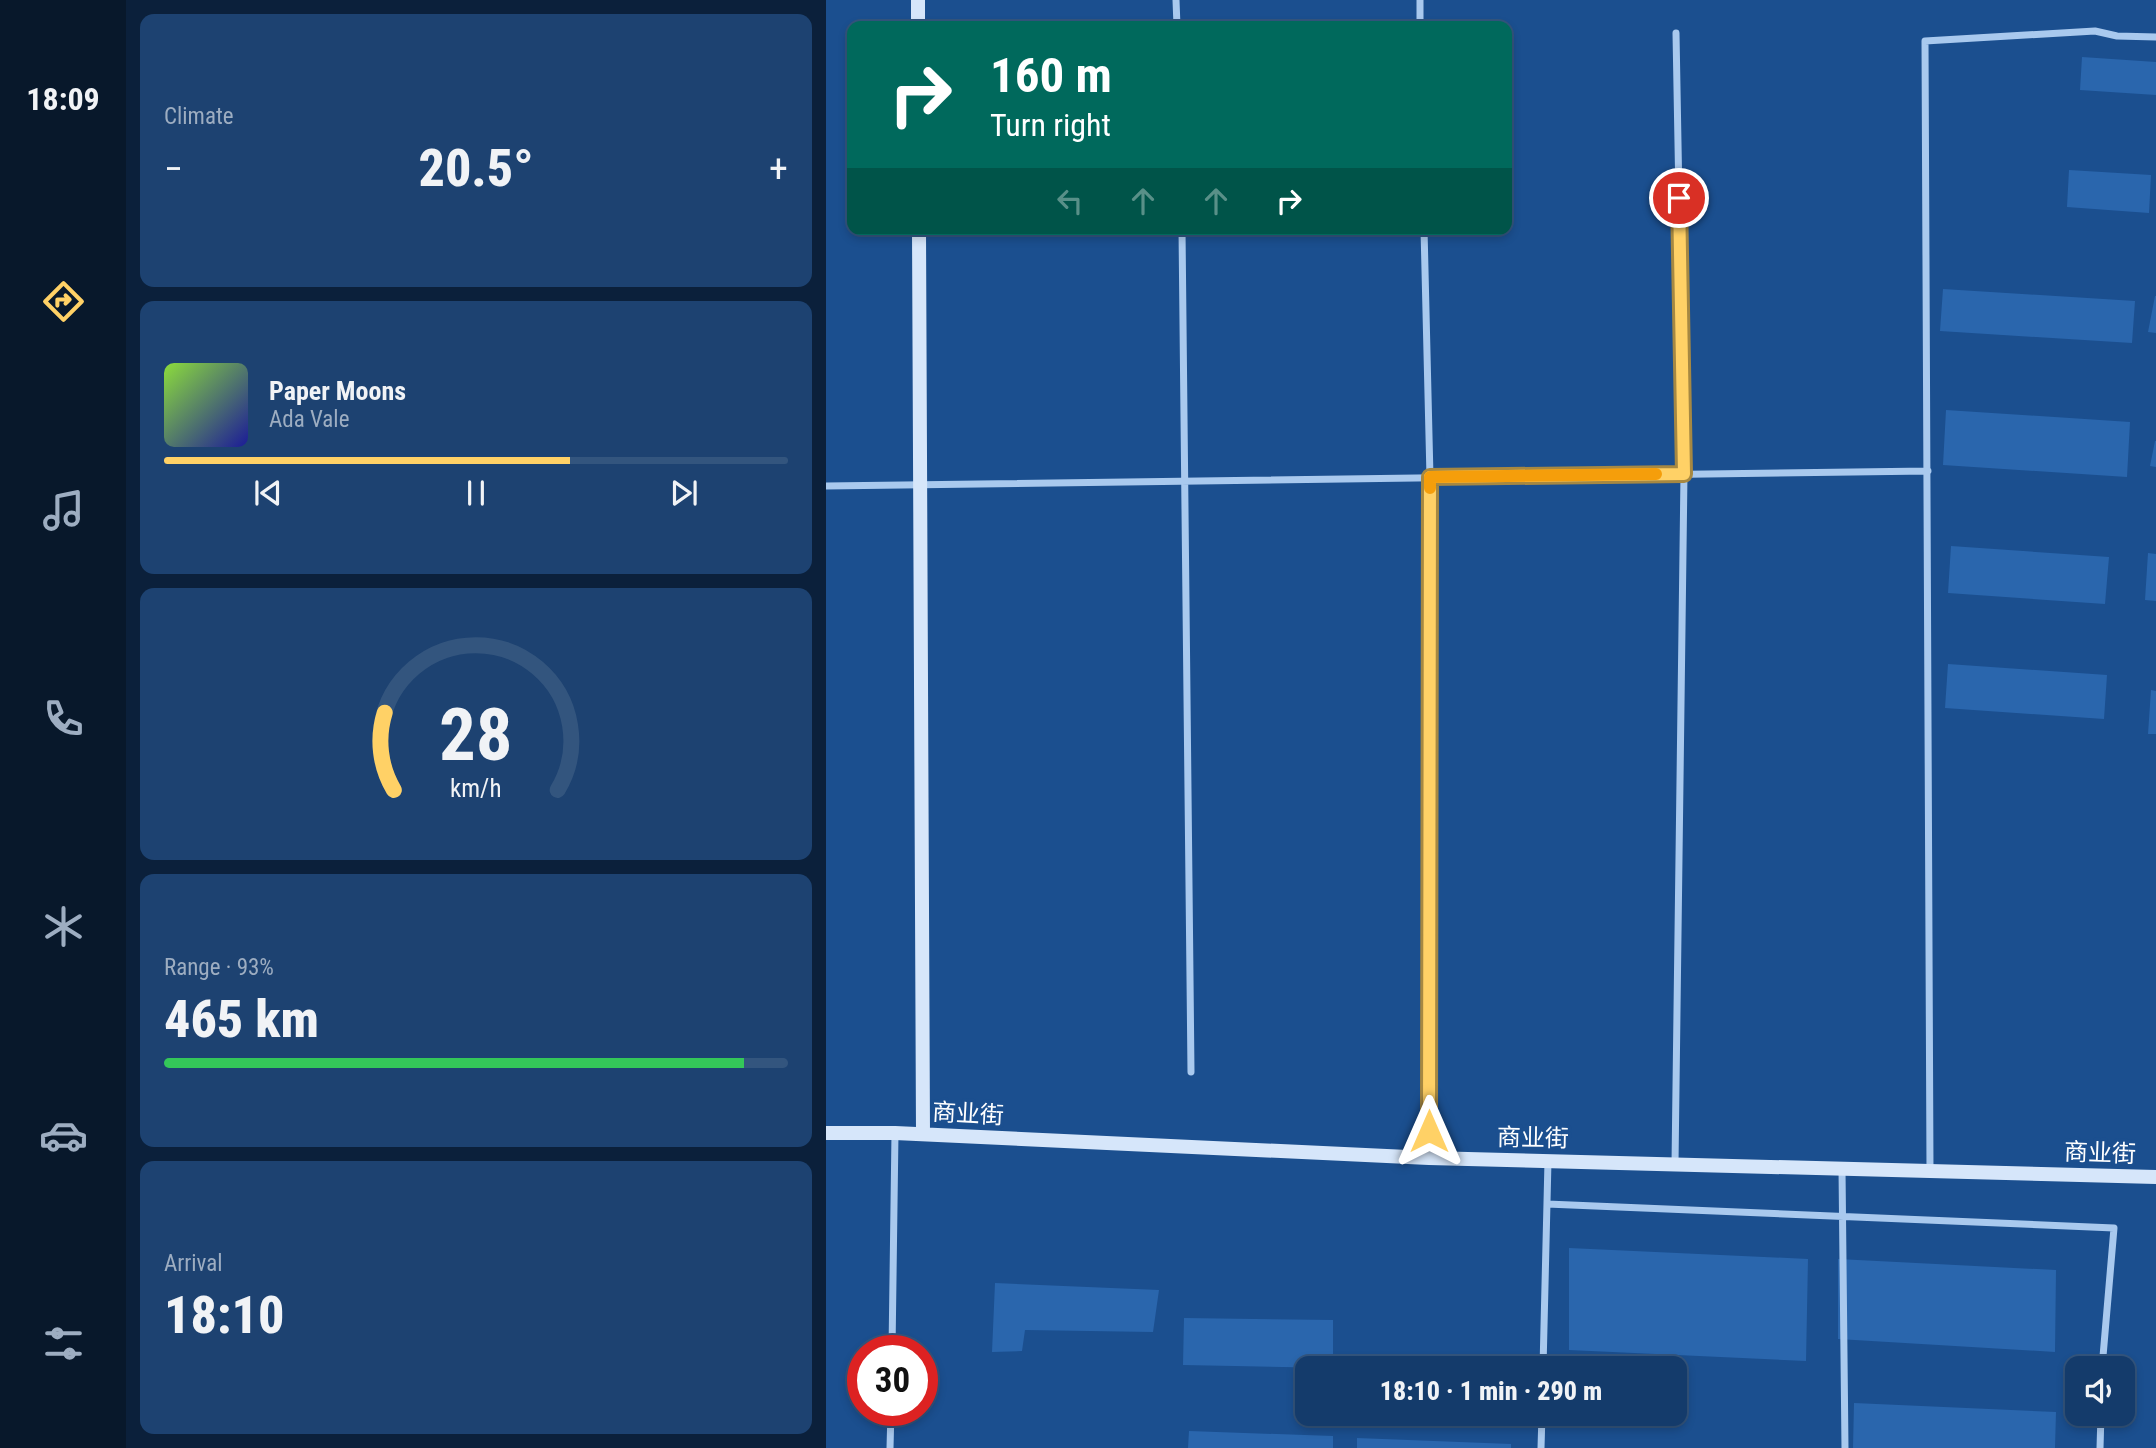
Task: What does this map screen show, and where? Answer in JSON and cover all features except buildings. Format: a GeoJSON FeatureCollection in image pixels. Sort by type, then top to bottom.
{"type":"FeatureCollection","features":[{"type":"Feature","properties":{"kind":"street"},"geometry":{"type":"LineString","coordinates":[[918,0],[918,21]]}},
{"type":"Feature","properties":{"kind":"street"},"geometry":{"type":"LineString","coordinates":[[1176,0],[1177,21]]}},
{"type":"Feature","properties":{"kind":"street"},"geometry":{"type":"LineString","coordinates":[[1420,0],[1420,21]]}},
{"type":"Feature","properties":{"kind":"street"},"geometry":{"type":"LineString","coordinates":[[1930,1171],[1926,41],[2095,31],[2118,36],[2156,37]]}},
{"type":"Feature","properties":{"kind":"street"},"geometry":{"type":"LineString","coordinates":[[1675,1165],[1684,474],[1676,33]]}},
{"type":"Feature","properties":{"kind":"street"},"geometry":{"type":"LineString","coordinates":[[919,235],[923,1134]]}},
{"type":"Feature","properties":{"kind":"street"},"geometry":{"type":"LineString","coordinates":[[1182,235],[1191,1072]]}},
{"type":"Feature","properties":{"kind":"street"},"geometry":{"type":"LineString","coordinates":[[1424,235],[1430,477],[1429,1158]]}},
{"type":"Feature","properties":{"kind":"street"},"geometry":{"type":"LineString","coordinates":[[826,486],[1928,471]]}},
{"type":"Feature","properties":{"kind":"street"},"geometry":{"type":"LineString","coordinates":[[892,1335],[895,1132]]}},
{"type":"Feature","properties":{"kind":"street","name":"商业街"},"geometry":{"type":"LineString","coordinates":[[826,1133],[895,1132],[1429,1158],[2156,1177]]}},
{"type":"Feature","properties":{"kind":"street"},"geometry":{"type":"LineString","coordinates":[[1543,1356],[1548,1161]]}},
{"type":"Feature","properties":{"kind":"street"},"geometry":{"type":"LineString","coordinates":[[1842,1169],[1845,1448]]}},
{"type":"Feature","properties":{"kind":"street"},"geometry":{"type":"LineString","coordinates":[[1547,1204],[2114,1228],[2103,1356]]}},
{"type":"Feature","properties":{"kind":"street"},"geometry":{"type":"LineString","coordinates":[[890,1448],[891,1426]]}},
{"type":"Feature","properties":{"kind":"street"},"geometry":{"type":"LineString","coordinates":[[1541,1448],[1542,1426]]}},
{"type":"Feature","properties":{"kind":"street"},"geometry":{"type":"LineString","coordinates":[[2100,1448],[2101,1426]]}},
{"type":"Feature","properties":{"kind":"slow traffic"},"geometry":{"type":"LineString","coordinates":[[1430,488],[1430,477],[1656,474]]}},
{"type":"Feature","properties":{"kind":"route"},"geometry":{"type":"LineString","coordinates":[[1429,1131],[1430,477],[1684,474],[1679,198]]}}]}
